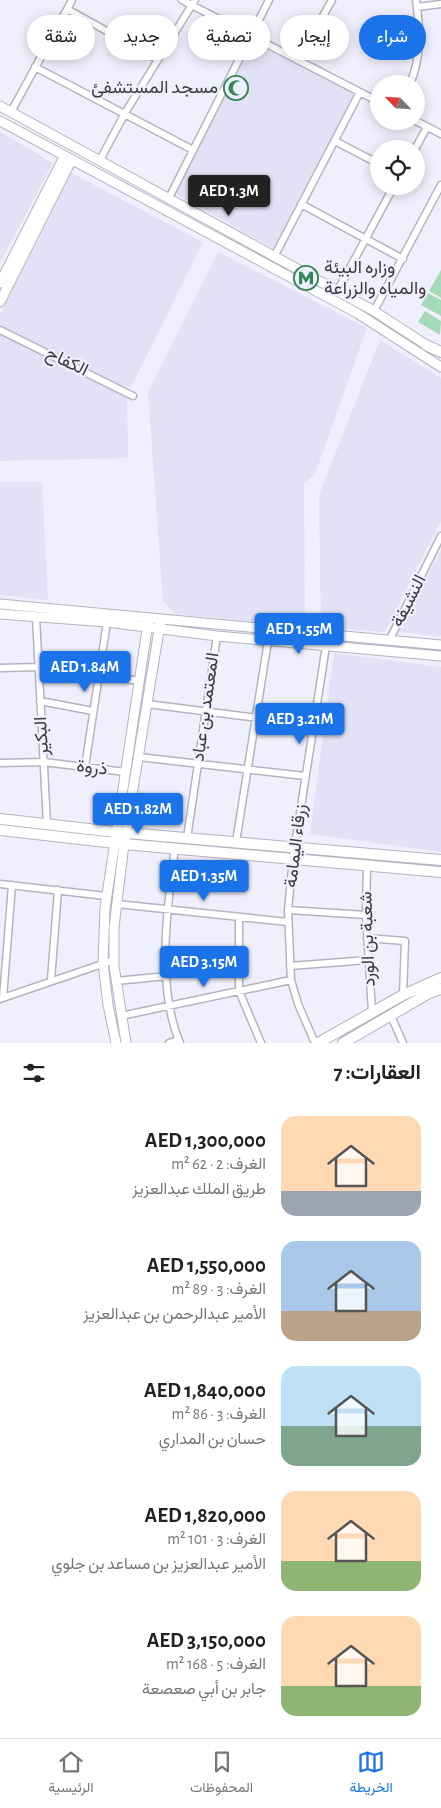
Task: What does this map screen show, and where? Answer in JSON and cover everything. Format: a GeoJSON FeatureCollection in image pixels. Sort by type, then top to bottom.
{"type":"FeatureCollection","features":[{"type":"Feature","properties":{"kind":"main road"},"geometry":{"type":"LineString","coordinates":[[426,345],[441,354]]}},
{"type":"Feature","properties":{"kind":"main road"},"geometry":{"type":"LineString","coordinates":[[0,820],[47,824],[114,837],[124,844],[441,860]]}},
{"type":"Feature","properties":{"kind":"main road"},"geometry":{"type":"LineString","coordinates":[[0,830],[114,837],[127,833],[236,842],[367,866],[441,872]]}},
{"type":"Feature","properties":{"kind":"main road"},"geometry":{"type":"LineString","coordinates":[[317,1043],[403,995],[441,978]]}},
{"type":"Feature","properties":{"kind":"main road"},"geometry":{"type":"LineString","coordinates":[[342,1043],[429,993],[441,989]]}},
{"type":"Feature","properties":{"kind":"street"},"geometry":{"type":"LineString","coordinates":[[11,112],[72,0]]}},
{"type":"Feature","properties":{"kind":"street"},"geometry":{"type":"LineString","coordinates":[[182,0],[193,2],[215,15]]}},
{"type":"Feature","properties":{"kind":"street"},"geometry":{"type":"LineString","coordinates":[[262,15],[269,0]]}},
{"type":"Feature","properties":{"kind":"street"},"geometry":{"type":"LineString","coordinates":[[324,15],[332,0]]}},
{"type":"Feature","properties":{"kind":"street"},"geometry":{"type":"LineString","coordinates":[[178,26],[193,2]]}},
{"type":"Feature","properties":{"kind":"street"},"geometry":{"type":"LineString","coordinates":[[413,75],[419,52],[420,30],[417,4],[441,4]]}},
{"type":"Feature","properties":{"kind":"street"},"geometry":{"type":"LineString","coordinates":[[67,9],[105,30]]}},
{"type":"Feature","properties":{"kind":"street"},"geometry":{"type":"LineString","coordinates":[[100,160],[124,113],[156,60]]}},
{"type":"Feature","properties":{"kind":"street"},"geometry":{"type":"LineString","coordinates":[[169,198],[239,60]]}},
{"type":"Feature","properties":{"kind":"street"},"geometry":{"type":"LineString","coordinates":[[301,60],[370,97]]}},
{"type":"Feature","properties":{"kind":"street"},"geometry":{"type":"LineString","coordinates":[[35,67],[192,150]]}},
{"type":"Feature","properties":{"kind":"street"},"geometry":{"type":"LineString","coordinates":[[275,256],[360,92]]}},
{"type":"Feature","properties":{"kind":"street"},"geometry":{"type":"LineString","coordinates":[[0,107],[338,290],[426,345]]}},
{"type":"Feature","properties":{"kind":"street"},"geometry":{"type":"LineString","coordinates":[[0,107],[58,141],[57,147],[48,148]]}},
{"type":"Feature","properties":{"kind":"street"},"geometry":{"type":"LineString","coordinates":[[0,121],[357,313],[441,367]]}},
{"type":"Feature","properties":{"kind":"street"},"geometry":{"type":"LineString","coordinates":[[420,140],[427,127],[441,134]]}},
{"type":"Feature","properties":{"kind":"street"},"geometry":{"type":"LineString","coordinates":[[335,141],[370,159]]}},
{"type":"Feature","properties":{"kind":"street"},"geometry":{"type":"LineString","coordinates":[[0,283],[68,159]]}},
{"type":"Feature","properties":{"kind":"street"},"geometry":{"type":"LineString","coordinates":[[0,302],[68,159]]}},
{"type":"Feature","properties":{"kind":"street"},"geometry":{"type":"LineString","coordinates":[[374,311],[441,185]]}},
{"type":"Feature","properties":{"kind":"street"},"geometry":{"type":"LineString","coordinates":[[338,290],[367,240],[390,195]]}},
{"type":"Feature","properties":{"kind":"street"},"geometry":{"type":"LineString","coordinates":[[301,204],[403,259]]}},
{"type":"Feature","properties":{"kind":"street","name":"الكفاح"},"geometry":{"type":"LineString","coordinates":[[0,330],[134,396]]}},
{"type":"Feature","properties":{"kind":"street","name":"النشيفة"},"geometry":{"type":"LineString","coordinates":[[390,639],[441,536]]}},
{"type":"Feature","properties":{"kind":"street"},"geometry":{"type":"LineString","coordinates":[[0,604],[148,623],[160,629],[217,636],[441,656]]}},
{"type":"Feature","properties":{"kind":"street"},"geometry":{"type":"LineString","coordinates":[[0,614],[106,622],[148,623],[160,618],[441,645]]}},
{"type":"Feature","properties":{"kind":"street","name":"البكير"},"geometry":{"type":"LineString","coordinates":[[36,618],[47,824]]}},
{"type":"Feature","properties":{"kind":"street"},"geometry":{"type":"LineString","coordinates":[[126,1043],[114,960],[117,904],[124,844],[160,629],[160,618]]}},
{"type":"Feature","properties":{"kind":"street"},"geometry":{"type":"LineString","coordinates":[[85,767],[106,622]]}},
{"type":"Feature","properties":{"kind":"street"},"geometry":{"type":"LineString","coordinates":[[116,1043],[108,1005],[103,964],[106,896],[148,623]]}},
{"type":"Feature","properties":{"kind":"street","name":"المعتمد بن عباد"},"geometry":{"type":"LineString","coordinates":[[187,838],[217,636]]}},
{"type":"Feature","properties":{"kind":"street"},"geometry":{"type":"LineString","coordinates":[[236,842],[268,641]]}},
{"type":"Feature","properties":{"kind":"street","name":"زرقاء اليمامة"},"geometry":{"type":"LineString","coordinates":[[317,1043],[298,1004],[291,980],[288,910],[293,853],[326,646]]}},
{"type":"Feature","properties":{"kind":"street"},"geometry":{"type":"LineString","coordinates":[[0,668],[39,667]]}},
{"type":"Feature","properties":{"kind":"street"},"geometry":{"type":"LineString","coordinates":[[98,675],[140,681]]}},
{"type":"Feature","properties":{"kind":"street"},"geometry":{"type":"LineString","coordinates":[[40,701],[93,712]]}},
{"type":"Feature","properties":{"kind":"street"},"geometry":{"type":"LineString","coordinates":[[147,704],[314,724]]}},
{"type":"Feature","properties":{"kind":"street"},"geometry":{"type":"LineString","coordinates":[[139,757],[306,776]]}},
{"type":"Feature","properties":{"kind":"street","name":"ذروة"},"geometry":{"type":"LineString","coordinates":[[0,763],[44,762],[125,772]]}},
{"type":"Feature","properties":{"kind":"street"},"geometry":{"type":"LineString","coordinates":[[169,1043],[179,1042],[169,1006],[167,976],[166,909],[175,848]]}},
{"type":"Feature","properties":{"kind":"street","name":"شعبة بن الورد"},"geometry":{"type":"LineString","coordinates":[[367,866],[366,915],[372,1012]]}},
{"type":"Feature","properties":{"kind":"street"},"geometry":{"type":"LineString","coordinates":[[0,884],[106,896]]}},
{"type":"Feature","properties":{"kind":"street"},"geometry":{"type":"LineString","coordinates":[[12,885],[2,999],[51,980],[114,960]]}},
{"type":"Feature","properties":{"kind":"street"},"geometry":{"type":"LineString","coordinates":[[51,980],[58,890]]}},
{"type":"Feature","properties":{"kind":"street"},"geometry":{"type":"LineString","coordinates":[[117,904],[288,922]]}},
{"type":"Feature","properties":{"kind":"street"},"geometry":{"type":"LineString","coordinates":[[288,910],[366,915]]}},
{"type":"Feature","properties":{"kind":"street"},"geometry":{"type":"LineString","coordinates":[[239,916],[239,991],[261,1043]]}},
{"type":"Feature","properties":{"kind":"street"},"geometry":{"type":"LineString","coordinates":[[367,938],[405,941],[403,995]]}},
{"type":"Feature","properties":{"kind":"street"},"geometry":{"type":"LineString","coordinates":[[290,966],[368,960]]}},
{"type":"Feature","properties":{"kind":"street"},"geometry":{"type":"LineString","coordinates":[[116,981],[167,976]]}},
{"type":"Feature","properties":{"kind":"street"},"geometry":{"type":"LineString","coordinates":[[121,1016],[291,980]]}},
{"type":"Feature","properties":{"kind":"street"},"geometry":{"type":"LineString","coordinates":[[391,1016],[403,1043]]}},
{"type":"Feature","properties":{"kind":"shaded area"},"geometry":{"type":"Polygon","coordinates":[[[270,48],[280,53],[280,60],[293,60],[354,94],[275,249],[176,194],[240,60],[270,60],[270,48]]]}},
{"type":"Feature","properties":{"kind":"shaded area"},"geometry":{"type":"Polygon","coordinates":[[[0,132],[53,163],[0,263],[0,132]]]}},
{"type":"Feature","properties":{"kind":"shaded area"},"geometry":{"type":"Polygon","coordinates":[[[71,173],[203,242],[131,387],[108,382],[127,396],[128,458],[0,461],[0,315],[71,173]]]}},
{"type":"Feature","properties":{"kind":"shaded area"},"geometry":{"type":"Polygon","coordinates":[[[218,252],[367,328],[315,474],[304,483],[305,627],[176,614],[163,601],[148,392],[218,252]]]}},
{"type":"Feature","properties":{"kind":"shaded area"},"geometry":{"type":"Polygon","coordinates":[[[380,340],[441,378],[441,521],[385,632],[321,627],[319,495],[380,340]]]}},
{"type":"Feature","properties":{"kind":"shaded area"},"geometry":{"type":"Polygon","coordinates":[[[0,482],[42,482],[48,600],[0,595],[0,482]]]}},
{"type":"Feature","properties":{"kind":"shaded area"},"geometry":{"type":"Polygon","coordinates":[[[441,550],[441,636],[399,632],[441,550]]]}},
{"type":"Feature","properties":{"kind":"shaded area"},"geometry":{"type":"Polygon","coordinates":[[[334,653],[441,667],[441,852],[310,834],[334,653]]]}},
{"type":"Feature","properties":{"kind":"green space"},"geometry":{"type":"Polygon","coordinates":[[[441,270],[441,298],[429,291],[441,270]]]}},
{"type":"Feature","properties":{"kind":"green space"},"geometry":{"type":"Polygon","coordinates":[[[428,293],[441,300],[441,316],[421,305],[428,293]]]}},
{"type":"Feature","properties":{"kind":"green space"},"geometry":{"type":"Polygon","coordinates":[[[425,311],[441,321],[440,335],[418,322],[425,311]]]}},
{"type":"Feature","properties":{"kind":"place","name":"مسجد المستشفئ"},"geometry":{"type":"Point","coordinates":[236,88]}},
{"type":"Feature","properties":{"kind":"place","name":"وزاره البيئة والمياه والزراعة"},"geometry":{"type":"Point","coordinates":[306,278]}}]}
